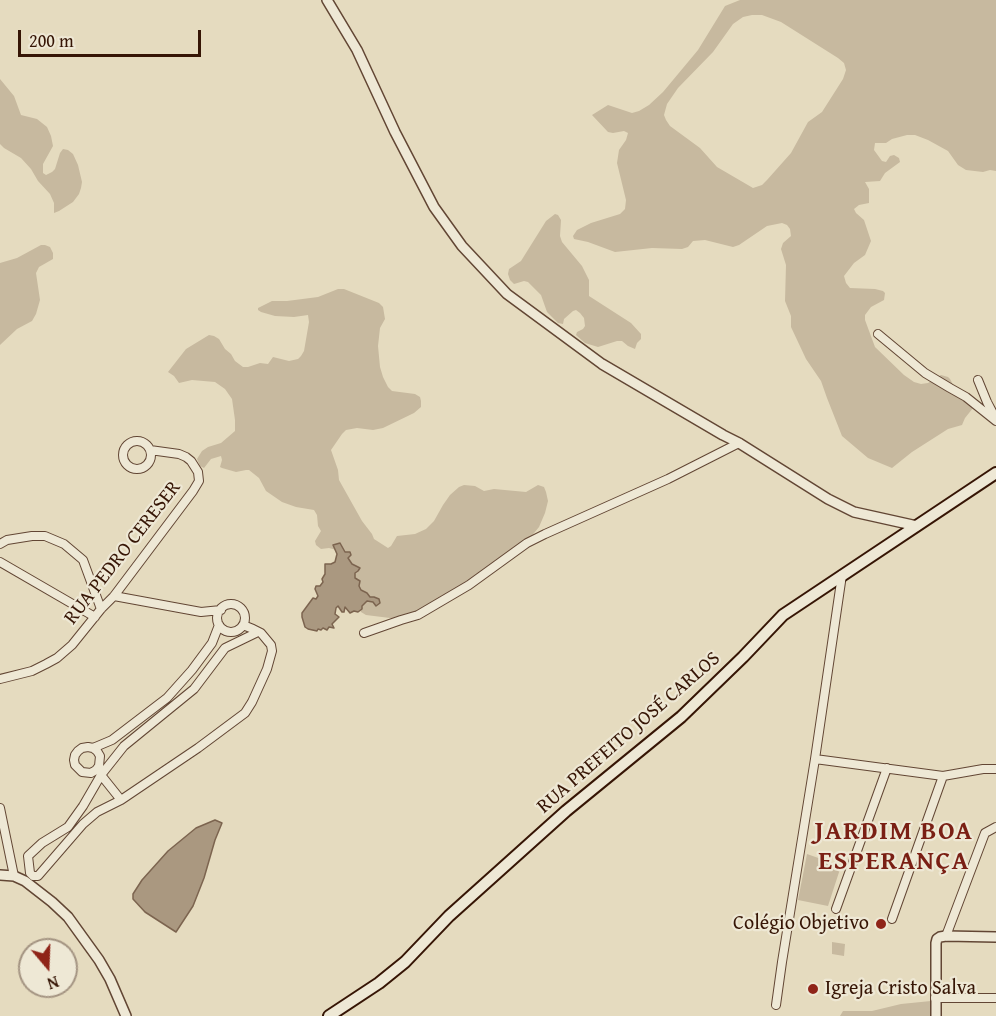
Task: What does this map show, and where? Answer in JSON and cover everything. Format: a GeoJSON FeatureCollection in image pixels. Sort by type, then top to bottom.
{"type":"FeatureCollection","features":[{"type":"Feature","properties":{"kind":"main road","name":"RUA PREFEITO JOSÉ CARLOS"},"geometry":{"type":"LineString","coordinates":[[329,1016],[379,983],[405,962],[449,916],[566,811],[681,717],[783,615],[996,473]]}},
{"type":"Feature","properties":{"kind":"street"},"geometry":{"type":"LineString","coordinates":[[327,0],[357,50],[395,132],[434,207],[469,254],[507,294],[602,364],[739,443],[828,499],[854,512],[917,526]]}},
{"type":"Feature","properties":{"kind":"street"},"geometry":{"type":"LineString","coordinates":[[878,334],[925,373],[966,397],[996,420]]}},
{"type":"Feature","properties":{"kind":"street"},"geometry":{"type":"LineString","coordinates":[[978,380],[996,420]]}},
{"type":"Feature","properties":{"kind":"street"},"geometry":{"type":"LineString","coordinates":[[135,441],[145,444],[150,450],[149,462],[143,467],[132,468],[124,461],[123,454],[128,444],[135,441]]}},
{"type":"Feature","properties":{"kind":"street"},"geometry":{"type":"LineString","coordinates":[[364,633],[418,615],[469,585],[527,543],[668,479],[739,443]]}},
{"type":"Feature","properties":{"kind":"street","name":"RUA PEDRO CERESER"},"geometry":{"type":"LineString","coordinates":[[0,679],[32,671],[57,658],[72,645],[100,609],[114,596],[193,491],[199,481],[198,472],[186,456],[150,450]]}},
{"type":"Feature","properties":{"kind":"street","name":"RUA PEDRO CERESER"},"geometry":{"type":"LineString","coordinates":[[149,462],[171,454]]}},
{"type":"Feature","properties":{"kind":"street"},"geometry":{"type":"LineString","coordinates":[[0,544],[7,540],[32,536],[45,536],[64,544],[83,560],[100,609]]}},
{"type":"Feature","properties":{"kind":"street"},"geometry":{"type":"LineString","coordinates":[[0,562],[95,617]]}},
{"type":"Feature","properties":{"kind":"street"},"geometry":{"type":"LineString","coordinates":[[776,1005],[842,575]]}},
{"type":"Feature","properties":{"kind":"street"},"geometry":{"type":"LineString","coordinates":[[114,596],[201,612],[221,610],[233,604],[241,608],[245,616],[243,626],[212,643]]}},
{"type":"Feature","properties":{"kind":"street"},"geometry":{"type":"LineString","coordinates":[[112,740],[96,770],[91,773],[81,772],[75,765],[75,755],[78,750],[93,748],[112,740],[167,698],[212,643],[221,610]]}},
{"type":"Feature","properties":{"kind":"street"},"geometry":{"type":"LineString","coordinates":[[201,612],[229,632]]}},
{"type":"Feature","properties":{"kind":"street"},"geometry":{"type":"LineString","coordinates":[[243,626],[258,632],[266,638],[272,651],[267,669],[245,713],[122,800],[97,812],[83,824],[38,876],[33,876],[30,873],[28,856],[42,843],[68,827],[101,775],[124,746],[194,689],[225,648],[258,632]]}},
{"type":"Feature","properties":{"kind":"street"},"geometry":{"type":"LineString","coordinates":[[93,748],[97,751],[101,761]]}},
{"type":"Feature","properties":{"kind":"street"},"geometry":{"type":"LineString","coordinates":[[815,759],[943,776],[996,769]]}},
{"type":"Feature","properties":{"kind":"street"},"geometry":{"type":"LineString","coordinates":[[836,909],[887,768]]}},
{"type":"Feature","properties":{"kind":"street"},"geometry":{"type":"LineString","coordinates":[[101,775],[122,800]]}},
{"type":"Feature","properties":{"kind":"street"},"geometry":{"type":"LineString","coordinates":[[892,919],[943,776]]}},
{"type":"Feature","properties":{"kind":"street"},"geometry":{"type":"LineString","coordinates":[[0,808],[14,876]]}},
{"type":"Feature","properties":{"kind":"street"},"geometry":{"type":"LineString","coordinates":[[936,1016],[936,943],[943,937],[985,833],[996,827]]}},
{"type":"Feature","properties":{"kind":"street"},"geometry":{"type":"LineString","coordinates":[[0,875],[14,876],[45,896],[68,918],[99,960],[126,1016]]}},
{"type":"Feature","properties":{"kind":"street"},"geometry":{"type":"LineString","coordinates":[[943,937],[996,937]]}},
{"type":"Feature","properties":{"kind":"street"},"geometry":{"type":"LineString","coordinates":[[935,998],[996,998]]}},
{"type":"Feature","properties":{"kind":"shaded area"},"geometry":{"type":"Polygon","coordinates":[[[740,0],[996,0],[996,171],[966,170],[958,165],[948,151],[915,135],[892,139],[886,143],[875,143],[874,150],[882,161],[886,162],[890,156],[894,155],[899,158],[900,162],[885,173],[880,181],[865,182],[869,189],[869,203],[859,205],[854,209],[864,220],[871,241],[865,255],[854,263],[844,276],[850,288],[875,289],[885,293],[884,300],[871,307],[865,315],[875,347],[914,382],[928,383],[941,375],[948,377],[957,392],[973,408],[962,425],[948,429],[892,468],[868,458],[842,436],[821,381],[806,359],[791,327],[791,316],[785,301],[786,265],[781,249],[783,243],[791,236],[787,225],[782,223],[767,226],[733,247],[705,240],[693,241],[688,247],[682,249],[652,248],[615,252],[574,239],[573,236],[577,230],[620,214],[625,209],[626,200],[617,163],[619,150],[628,133],[608,132],[592,115],[608,105],[632,113],[649,105],[663,92],[698,50],[725,6],[740,0]],[[762,15],[743,17],[733,24],[713,52],[678,88],[667,104],[664,115],[670,126],[700,148],[717,167],[753,188],[762,185],[791,153],[808,122],[822,112],[843,79],[846,70],[844,63],[838,58],[781,22],[762,15]]]}},
{"type":"Feature","properties":{"kind":"shaded area"},"geometry":{"type":"Polygon","coordinates":[[[0,79],[14,96],[21,115],[37,119],[47,127],[53,146],[43,164],[43,173],[46,175],[55,169],[63,149],[73,154],[78,165],[82,182],[79,194],[73,202],[59,211],[54,213],[54,203],[50,194],[31,169],[21,158],[0,144],[0,79]]]}},
{"type":"Feature","properties":{"kind":"shaded area"},"geometry":{"type":"Polygon","coordinates":[[[555,214],[561,220],[562,242],[582,266],[589,280],[589,296],[631,323],[641,334],[641,339],[635,349],[622,341],[598,347],[585,343],[576,335],[585,326],[584,318],[580,313],[573,311],[564,319],[563,324],[558,323],[547,312],[541,295],[528,282],[514,284],[510,280],[509,269],[521,261],[546,221],[555,214]]]}},
{"type":"Feature","properties":{"kind":"shaded area"},"geometry":{"type":"Polygon","coordinates":[[[41,245],[50,247],[53,259],[39,267],[36,273],[40,300],[36,314],[32,321],[17,329],[0,345],[0,263],[17,258],[41,245]]]}},
{"type":"Feature","properties":{"kind":"shaded area"},"geometry":{"type":"Polygon","coordinates":[[[344,289],[379,303],[383,307],[385,319],[380,328],[378,346],[383,377],[392,391],[415,394],[420,397],[421,401],[421,407],[414,413],[383,428],[346,430],[331,450],[339,480],[374,539],[388,548],[397,536],[415,534],[426,529],[434,521],[450,495],[464,485],[475,486],[484,491],[494,489],[526,492],[538,485],[544,487],[548,501],[539,527],[530,538],[502,556],[481,576],[406,620],[366,615],[361,612],[340,551],[329,548],[321,549],[316,545],[315,541],[321,531],[314,510],[282,502],[266,491],[259,478],[249,470],[236,472],[220,467],[221,456],[211,459],[204,468],[200,466],[197,459],[202,451],[221,443],[235,431],[232,399],[225,389],[215,382],[192,380],[179,383],[168,372],[186,349],[209,335],[219,339],[235,361],[243,367],[260,363],[268,364],[273,357],[289,361],[298,359],[304,351],[308,315],[275,316],[261,312],[258,308],[272,301],[318,297],[344,289]]]}},
{"type":"Feature","properties":{"kind":"shaded area"},"geometry":{"type":"Polygon","coordinates":[[[340,543],[345,552],[350,552],[351,555],[348,558],[352,564],[360,568],[355,573],[355,578],[360,581],[361,590],[370,597],[379,599],[380,603],[376,606],[373,602],[367,601],[358,612],[350,613],[345,607],[342,612],[338,606],[335,614],[339,617],[332,624],[334,628],[329,627],[327,630],[323,628],[317,631],[308,629],[305,627],[302,613],[313,598],[316,599],[318,596],[315,589],[323,582],[325,564],[335,562],[337,554],[333,545],[340,543]]]}},
{"type":"Feature","properties":{"kind":"shaded area"},"geometry":{"type":"Polygon","coordinates":[[[215,820],[222,823],[204,878],[193,906],[176,932],[145,912],[133,899],[133,894],[142,880],[168,851],[196,828],[215,820]]]}},
{"type":"Feature","properties":{"kind":"shaded area"},"geometry":{"type":"Polygon","coordinates":[[[807,854],[841,866],[828,906],[798,900],[807,854]]]}},
{"type":"Feature","properties":{"kind":"shaded area"},"geometry":{"type":"Polygon","coordinates":[[[832,942],[845,944],[844,956],[832,954],[832,942]]]}},
{"type":"Feature","properties":{"kind":"shaded area"},"geometry":{"type":"Polygon","coordinates":[[[931,1001],[931,1016],[840,1016],[843,1011],[872,1011],[901,1004],[931,1001]]]}},
{"type":"Feature","properties":{"kind":"place","name":"Colégio Objetivo"},"geometry":{"type":"Point","coordinates":[881,924]}},
{"type":"Feature","properties":{"kind":"place","name":"Igreja Cristo Salva"},"geometry":{"type":"Point","coordinates":[813,989]}},
{"type":"Feature","properties":{"kind":"district","name":"JARDIM BOA ESPERANÇA"},"geometry":{"type":"Point","coordinates":[894,847]}}]}
